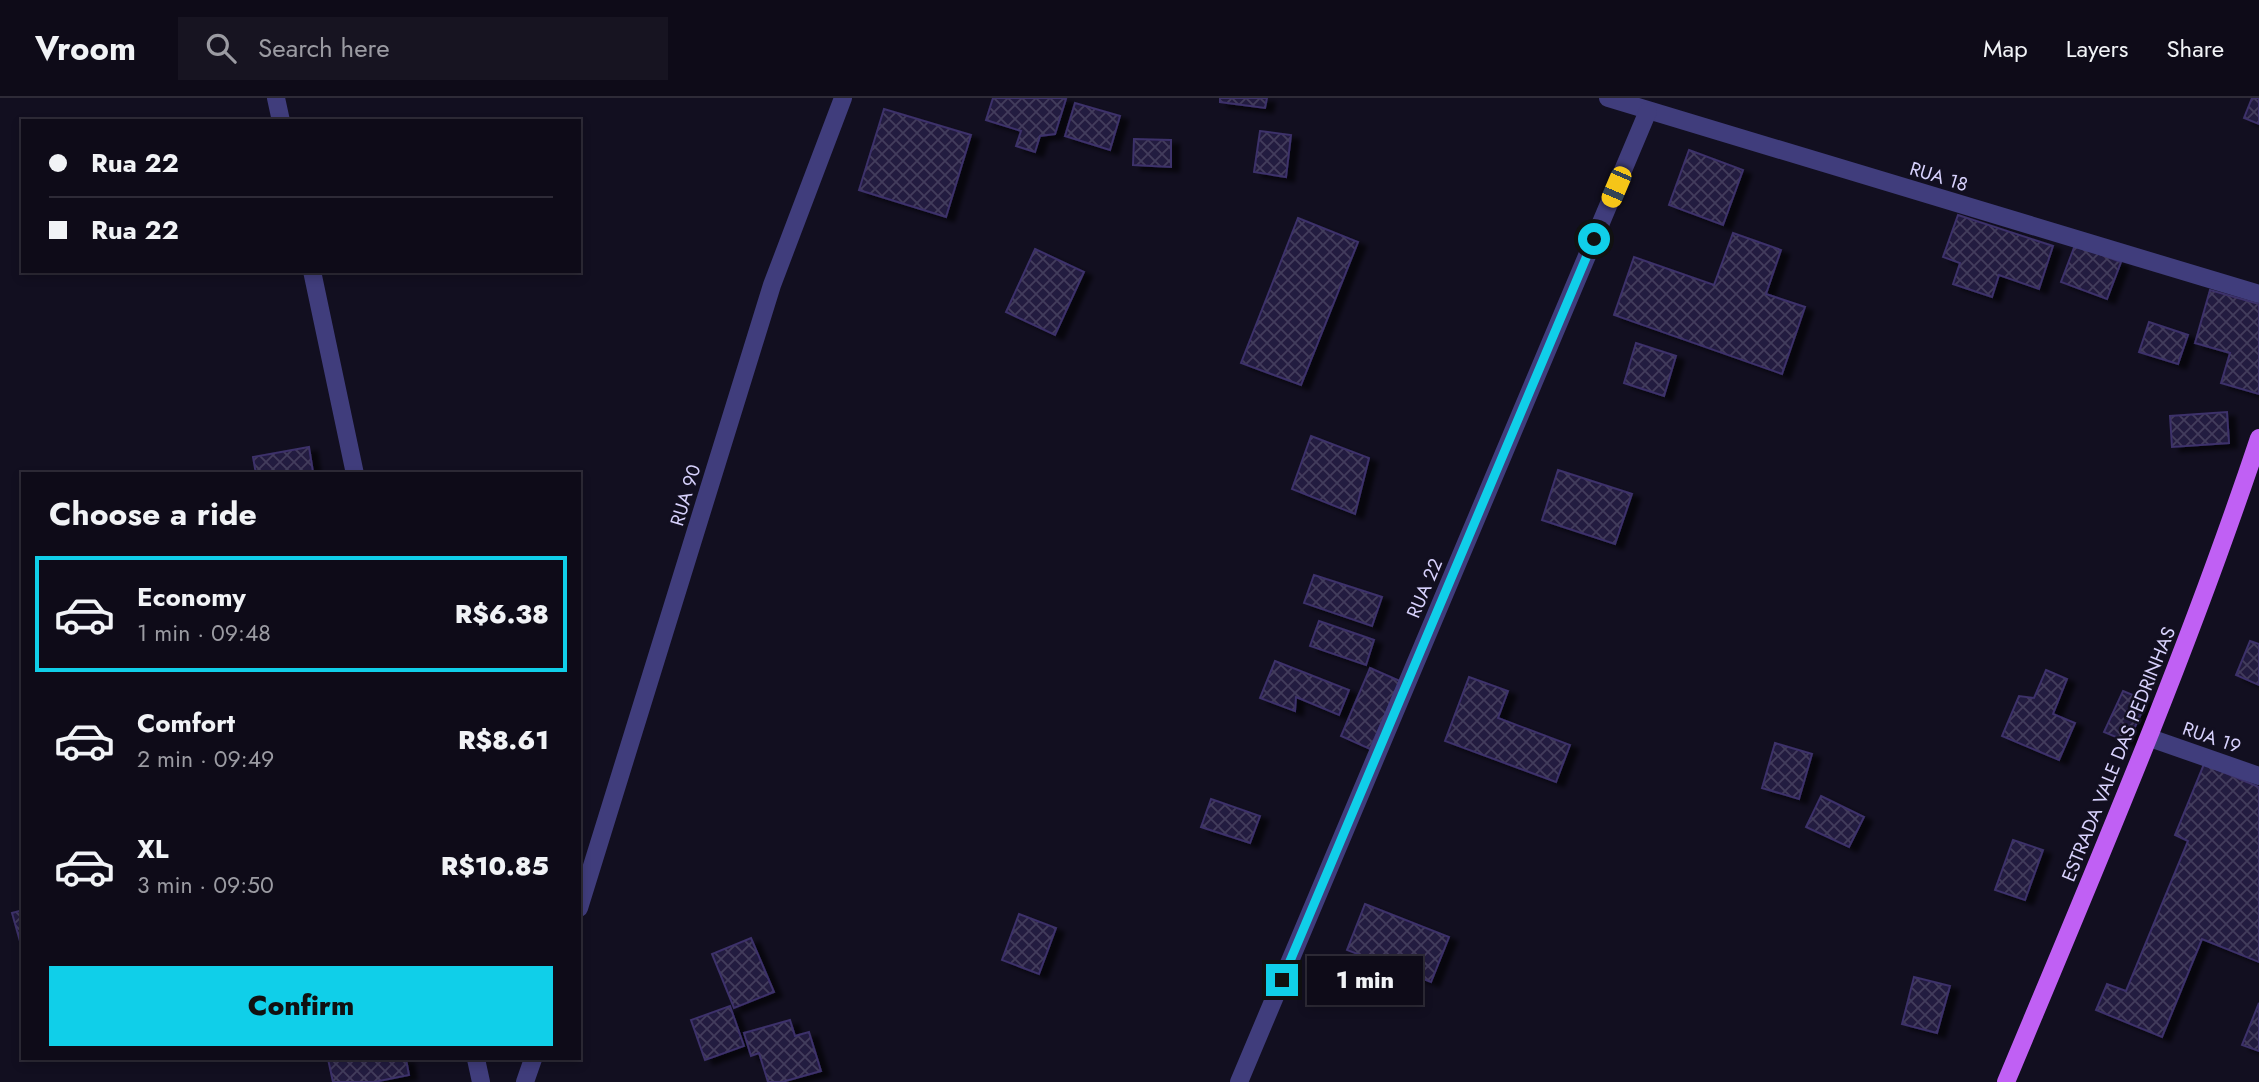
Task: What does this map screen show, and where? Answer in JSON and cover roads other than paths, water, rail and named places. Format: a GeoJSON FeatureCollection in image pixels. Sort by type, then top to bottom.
{"type":"FeatureCollection","features":[{"type":"Feature","properties":{"kind":"main road","name":"ESTRADA VALE DAS PEDRINHAS"},"geometry":{"type":"LineString","coordinates":[[2006,1082],[2150,738],[2229,528],[2259,438]]}},
{"type":"Feature","properties":{"kind":"street"},"geometry":{"type":"LineString","coordinates":[[276,98],[281,119]]}},
{"type":"Feature","properties":{"kind":"street","name":"RUA 90"},"geometry":{"type":"LineString","coordinates":[[581,902],[772,285],[844,98]]}},
{"type":"Feature","properties":{"kind":"street","name":"RUA 18"},"geometry":{"type":"LineString","coordinates":[[1608,98],[2259,294]]}},
{"type":"Feature","properties":{"kind":"street","name":"RUA 22"},"geometry":{"type":"LineString","coordinates":[[1239,1082],[1648,111]]}},
{"type":"Feature","properties":{"kind":"street"},"geometry":{"type":"LineString","coordinates":[[313,273],[355,472]]}},
{"type":"Feature","properties":{"kind":"street","name":"RUA 19"},"geometry":{"type":"LineString","coordinates":[[2150,738],[2259,776]]}},
{"type":"Feature","properties":{"kind":"street"},"geometry":{"type":"LineString","coordinates":[[476,1060],[481,1082]]}},
{"type":"Feature","properties":{"kind":"street"},"geometry":{"type":"LineString","coordinates":[[526,1082],[533,1060]]}}]}
